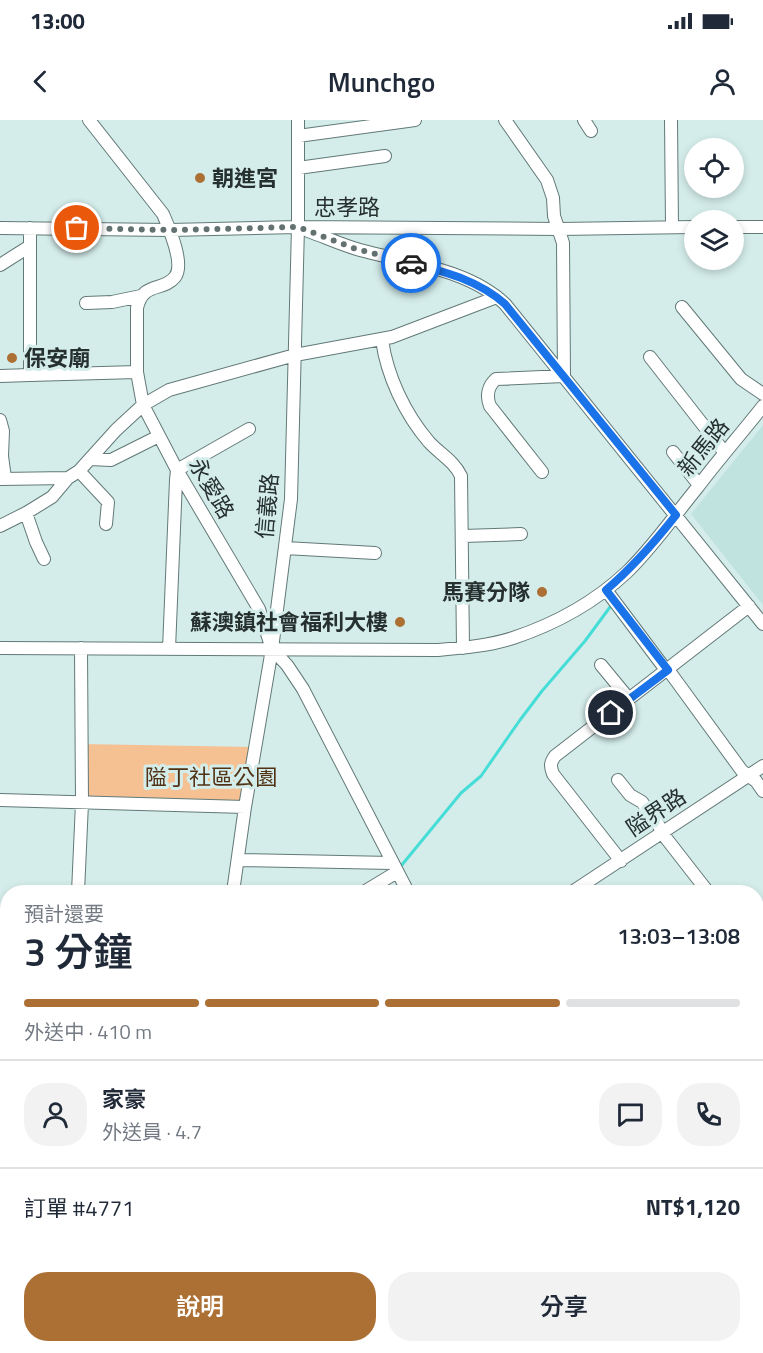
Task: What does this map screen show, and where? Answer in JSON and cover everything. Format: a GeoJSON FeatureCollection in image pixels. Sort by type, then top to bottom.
{"type":"FeatureCollection","features":[{"type":"Feature","properties":{"kind":"street"},"geometry":{"type":"LineString","coordinates":[[86,303],[112,302],[141,296],[173,280],[179,270],[170,230],[163,214],[89,120]]}},
{"type":"Feature","properties":{"kind":"street","name":"信義路"},"geometry":{"type":"LineString","coordinates":[[234,885],[272,648],[291,499],[298,227],[298,120]]}},
{"type":"Feature","properties":{"kind":"street"},"geometry":{"type":"LineString","coordinates":[[298,136],[415,120]]}},
{"type":"Feature","properties":{"kind":"street"},"geometry":{"type":"LineString","coordinates":[[505,120],[547,180],[553,198],[554,216],[563,243],[564,376]]}},
{"type":"Feature","properties":{"kind":"street"},"geometry":{"type":"LineString","coordinates":[[671,120],[672,227]]}},
{"type":"Feature","properties":{"kind":"street"},"geometry":{"type":"LineString","coordinates":[[298,168],[385,156]]}},
{"type":"Feature","properties":{"kind":"street"},"geometry":{"type":"LineString","coordinates":[[298,227],[356,249],[469,280],[497,297],[564,376],[763,624]]}},
{"type":"Feature","properties":{"kind":"street","name":"忠孝路"},"geometry":{"type":"LineString","coordinates":[[0,228],[170,230],[298,227],[559,229],[684,227]]}},
{"type":"Feature","properties":{"kind":"street"},"geometry":{"type":"LineString","coordinates":[[744,227],[763,227]]}},
{"type":"Feature","properties":{"kind":"street"},"geometry":{"type":"LineString","coordinates":[[30,228],[30,375]]}},
{"type":"Feature","properties":{"kind":"street"},"geometry":{"type":"LineString","coordinates":[[0,265],[30,246]]}},
{"type":"Feature","properties":{"kind":"street","name":"永愛路"},"geometry":{"type":"LineString","coordinates":[[141,296],[137,308],[137,372],[143,405],[177,470],[259,609],[272,648],[303,689],[404,885]]}},
{"type":"Feature","properties":{"kind":"street"},"geometry":{"type":"LineString","coordinates":[[0,526],[52,497],[143,405],[169,390],[295,355],[405,334],[497,297]]}},
{"type":"Feature","properties":{"kind":"street"},"geometry":{"type":"LineString","coordinates":[[682,307],[741,379],[763,394]]}},
{"type":"Feature","properties":{"kind":"street"},"geometry":{"type":"LineString","coordinates":[[382,340],[388,369],[414,422],[461,476],[463,648]]}},
{"type":"Feature","properties":{"kind":"street"},"geometry":{"type":"LineString","coordinates":[[650,357],[725,453]]}},
{"type":"Feature","properties":{"kind":"street"},"geometry":{"type":"LineString","coordinates":[[0,376],[137,372]]}},
{"type":"Feature","properties":{"kind":"street"},"geometry":{"type":"LineString","coordinates":[[542,472],[489,406],[489,389],[496,379],[564,376]]}},
{"type":"Feature","properties":{"kind":"street","name":"新馬路"},"geometry":{"type":"LineString","coordinates":[[0,648],[437,650],[477,646],[512,638],[551,623],[606,590],[651,546],[763,406]]}},
{"type":"Feature","properties":{"kind":"street"},"geometry":{"type":"LineString","coordinates":[[0,420],[3,431],[2,478],[74,474],[108,502],[106,524]]}},
{"type":"Feature","properties":{"kind":"street"},"geometry":{"type":"LineString","coordinates":[[169,649],[177,470],[249,429]]}},
{"type":"Feature","properties":{"kind":"street"},"geometry":{"type":"LineString","coordinates":[[90,459],[111,460],[159,436]]}},
{"type":"Feature","properties":{"kind":"street"},"geometry":{"type":"LineString","coordinates":[[673,452],[699,485]]}},
{"type":"Feature","properties":{"kind":"street"},"geometry":{"type":"LineString","coordinates":[[26,513],[44,559]]}},
{"type":"Feature","properties":{"kind":"street"},"geometry":{"type":"LineString","coordinates":[[463,536],[521,534]]}},
{"type":"Feature","properties":{"kind":"street"},"geometry":{"type":"LineString","coordinates":[[285,548],[375,553]]}},
{"type":"Feature","properties":{"kind":"street"},"geometry":{"type":"LineString","coordinates":[[606,590],[742,771],[756,781],[763,791]]}},
{"type":"Feature","properties":{"kind":"street"},"geometry":{"type":"LineString","coordinates":[[621,861],[553,774],[550,768],[551,762],[555,756],[749,606]]}},
{"type":"Feature","properties":{"kind":"street"},"geometry":{"type":"LineString","coordinates":[[78,885],[82,803],[81,648]]}},
{"type":"Feature","properties":{"kind":"street"},"geometry":{"type":"LineString","coordinates":[[601,665],[629,699]]}},
{"type":"Feature","properties":{"kind":"street","name":"隘界路"},"geometry":{"type":"LineString","coordinates":[[583,885],[763,766]]}},
{"type":"Feature","properties":{"kind":"street"},"geometry":{"type":"LineString","coordinates":[[618,780],[630,795],[642,802],[662,833],[703,885]]}},
{"type":"Feature","properties":{"kind":"street"},"geometry":{"type":"LineString","coordinates":[[0,800],[245,807]]}},
{"type":"Feature","properties":{"kind":"street"},"geometry":{"type":"LineString","coordinates":[[238,860],[395,867]]}},
{"type":"Feature","properties":{"kind":"street"},"geometry":{"type":"LineString","coordinates":[[373,885],[395,867]]}},
{"type":"Feature","properties":{"kind":"shaded area"},"geometry":{"type":"Polygon","coordinates":[[[763,425],[763,605],[691,514],[763,425]]]}},
{"type":"Feature","properties":{"kind":"green space","name":"隘丁社區公園"},"geometry":{"type":"Polygon","coordinates":[[[81,744],[255,747],[245,807],[82,803],[81,744]]]}},
{"type":"Feature","properties":{"kind":"waterway"},"geometry":{"type":"LineString","coordinates":[[401,866],[461,793],[481,776],[542,691],[585,641],[613,603]]}},
{"type":"Feature","properties":{"kind":"way so far"},"geometry":{"type":"LineString","coordinates":[[77,228],[170,230],[298,227],[356,249],[411,263]]}},
{"type":"Feature","properties":{"kind":"place","name":"朝進宮"},"geometry":{"type":"Point","coordinates":[200,178]}},
{"type":"Feature","properties":{"kind":"place","name":"保安廟"},"geometry":{"type":"Point","coordinates":[12,358]}},
{"type":"Feature","properties":{"kind":"place","name":"馬賽分隊"},"geometry":{"type":"Point","coordinates":[542,592]}},
{"type":"Feature","properties":{"kind":"place","name":"蘇澳鎮社會福利大樓"},"geometry":{"type":"Point","coordinates":[400,622]}},
{"type":"Feature","properties":{"kind":"route"},"geometry":{"type":"LineString","coordinates":[[411,263],[469,280],[505,304],[676,515],[627,572],[606,590],[668,670],[611,713]]}}]}
